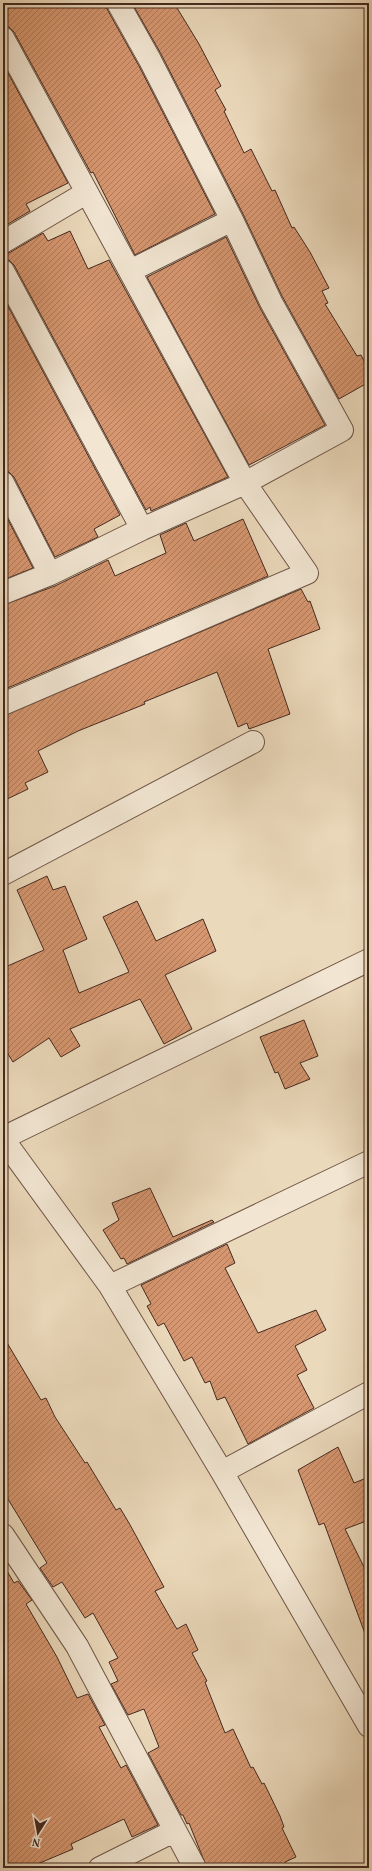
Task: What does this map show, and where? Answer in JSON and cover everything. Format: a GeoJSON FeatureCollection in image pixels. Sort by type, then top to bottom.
{"type":"FeatureCollection","features":[{"type":"Feature","properties":{"kind":"street"},"geometry":{"type":"LineString","coordinates":[[3,593],[50,574],[142,529],[245,483],[342,430],[271,302],[232,220],[150,60],[118,3]]}},
{"type":"Feature","properties":{"kind":"street"},"geometry":{"type":"LineString","coordinates":[[3,38],[245,483],[308,573],[3,704]]}},
{"type":"Feature","properties":{"kind":"street"},"geometry":{"type":"LineString","coordinates":[[3,242],[86,193]]}},
{"type":"Feature","properties":{"kind":"street"},"geometry":{"type":"LineString","coordinates":[[130,271],[232,220]]}},
{"type":"Feature","properties":{"kind":"street"},"geometry":{"type":"LineString","coordinates":[[3,271],[142,529]]}},
{"type":"Feature","properties":{"kind":"street"},"geometry":{"type":"LineString","coordinates":[[3,483],[50,574]]}},
{"type":"Feature","properties":{"kind":"street"},"geometry":{"type":"LineString","coordinates":[[3,874],[253,742]]}},
{"type":"Feature","properties":{"kind":"street"},"geometry":{"type":"LineString","coordinates":[[369,960],[3,1138],[110,1286],[222,1472],[369,1726]]}},
{"type":"Feature","properties":{"kind":"street"},"geometry":{"type":"LineString","coordinates":[[110,1286],[369,1162]]}},
{"type":"Feature","properties":{"kind":"street"},"geometry":{"type":"LineString","coordinates":[[222,1472],[369,1393]]}},
{"type":"Feature","properties":{"kind":"street"},"geometry":{"type":"LineString","coordinates":[[3,1535],[77,1646],[195,1868]]}},
{"type":"Feature","properties":{"kind":"street"},"geometry":{"type":"LineString","coordinates":[[100,1868],[174,1831]]}},
{"type":"Feature","properties":{"kind":"building"},"geometry":{"type":"Polygon","coordinates":[[[3,3],[106,3],[107,9],[139,66],[215,214],[135,255],[93,172],[91,173],[14,32],[9,27],[3,26],[3,3]]]}},
{"type":"Feature","properties":{"kind":"building"},"geometry":{"type":"Polygon","coordinates":[[[132,3],[174,3],[199,44],[221,86],[215,90],[226,110],[224,111],[244,153],[251,149],[272,191],[275,190],[292,228],[294,227],[310,252],[329,288],[322,291],[328,303],[325,304],[357,356],[361,355],[369,371],[369,382],[339,399],[282,296],[243,214],[161,54],[132,3]]]}},
{"type":"Feature","properties":{"kind":"building"},"geometry":{"type":"Polygon","coordinates":[[[3,64],[68,183],[26,204],[30,211],[3,227],[3,64]]]}},
{"type":"Feature","properties":{"kind":"building"},"geometry":{"type":"Polygon","coordinates":[[[70,231],[88,269],[109,260],[228,477],[151,511],[150,507],[146,510],[14,265],[9,260],[3,259],[3,254],[9,253],[43,233],[48,241],[70,231]]]}},
{"type":"Feature","properties":{"kind":"building"},"geometry":{"type":"Polygon","coordinates":[[[226,237],[260,308],[325,425],[249,465],[147,277],[226,237]]]}},
{"type":"Feature","properties":{"kind":"building"},"geometry":{"type":"Polygon","coordinates":[[[3,297],[120,515],[94,529],[98,537],[55,557],[14,477],[9,472],[3,471],[3,297]]]}},
{"type":"Feature","properties":{"kind":"building"},"geometry":{"type":"Polygon","coordinates":[[[3,510],[33,568],[3,580],[3,510]]]}},
{"type":"Feature","properties":{"kind":"building"},"geometry":{"type":"Polygon","coordinates":[[[243,519],[268,576],[3,690],[3,605],[55,586],[108,560],[115,576],[166,553],[160,535],[186,523],[194,541],[243,519]]]}},
{"type":"Feature","properties":{"kind":"building"},"geometry":{"type":"Polygon","coordinates":[[[301,589],[308,602],[310,601],[320,629],[268,649],[290,714],[249,729],[247,723],[238,727],[217,672],[144,702],[145,704],[78,731],[38,751],[48,772],[25,783],[28,789],[3,801],[3,716],[301,589]]]}},
{"type":"Feature","properties":{"kind":"building"},"geometry":{"type":"Polygon","coordinates":[[[47,876],[53,890],[65,886],[87,939],[63,950],[79,993],[129,972],[103,917],[137,901],[156,941],[203,919],[216,951],[165,975],[192,1029],[164,1044],[140,999],[70,1029],[80,1046],[61,1057],[49,1038],[13,1062],[3,1046],[3,968],[44,950],[17,890],[47,876]]]}},
{"type":"Feature","properties":{"kind":"building"},"geometry":{"type":"Polygon","coordinates":[[[304,1020],[318,1056],[300,1063],[310,1079],[285,1089],[278,1072],[275,1073],[260,1037],[304,1020]]]}},
{"type":"Feature","properties":{"kind":"building"},"geometry":{"type":"Polygon","coordinates":[[[150,1188],[173,1237],[212,1220],[214,1222],[127,1264],[124,1258],[121,1259],[103,1230],[119,1220],[112,1203],[150,1188]]]}},
{"type":"Feature","properties":{"kind":"building"},"geometry":{"type":"Polygon","coordinates":[[[227,1244],[235,1263],[225,1268],[258,1333],[316,1310],[326,1330],[295,1346],[307,1370],[297,1375],[314,1408],[248,1444],[225,1397],[217,1400],[210,1381],[205,1383],[192,1357],[184,1361],[164,1323],[158,1326],[147,1306],[151,1304],[141,1285],[227,1244]]]}},
{"type":"Feature","properties":{"kind":"building"},"geometry":{"type":"Polygon","coordinates":[[[3,1336],[41,1400],[46,1398],[55,1417],[85,1463],[87,1462],[116,1510],[120,1508],[129,1523],[164,1587],[155,1591],[175,1626],[177,1629],[186,1624],[198,1650],[192,1653],[207,1681],[205,1682],[225,1733],[233,1729],[251,1768],[253,1767],[262,1784],[264,1783],[280,1816],[284,1827],[282,1828],[296,1857],[285,1862],[288,1868],[207,1868],[189,1823],[187,1824],[183,1815],[181,1815],[148,1753],[159,1747],[144,1709],[128,1715],[111,1684],[118,1681],[109,1662],[118,1658],[93,1613],[85,1618],[62,1582],[53,1587],[40,1568],[47,1563],[3,1491],[3,1336]]]}},
{"type":"Feature","properties":{"kind":"building"},"geometry":{"type":"Polygon","coordinates":[[[338,1447],[354,1483],[369,1477],[369,1520],[345,1529],[369,1577],[369,1638],[367,1639],[324,1523],[319,1525],[298,1470],[338,1447]]]}},
{"type":"Feature","properties":{"kind":"building"},"geometry":{"type":"Polygon","coordinates":[[[3,1564],[14,1583],[18,1581],[32,1600],[26,1604],[57,1657],[77,1698],[88,1694],[105,1725],[99,1727],[121,1768],[126,1765],[158,1825],[132,1837],[124,1819],[71,1844],[73,1849],[28,1868],[3,1868],[3,1564]]]}}]}
